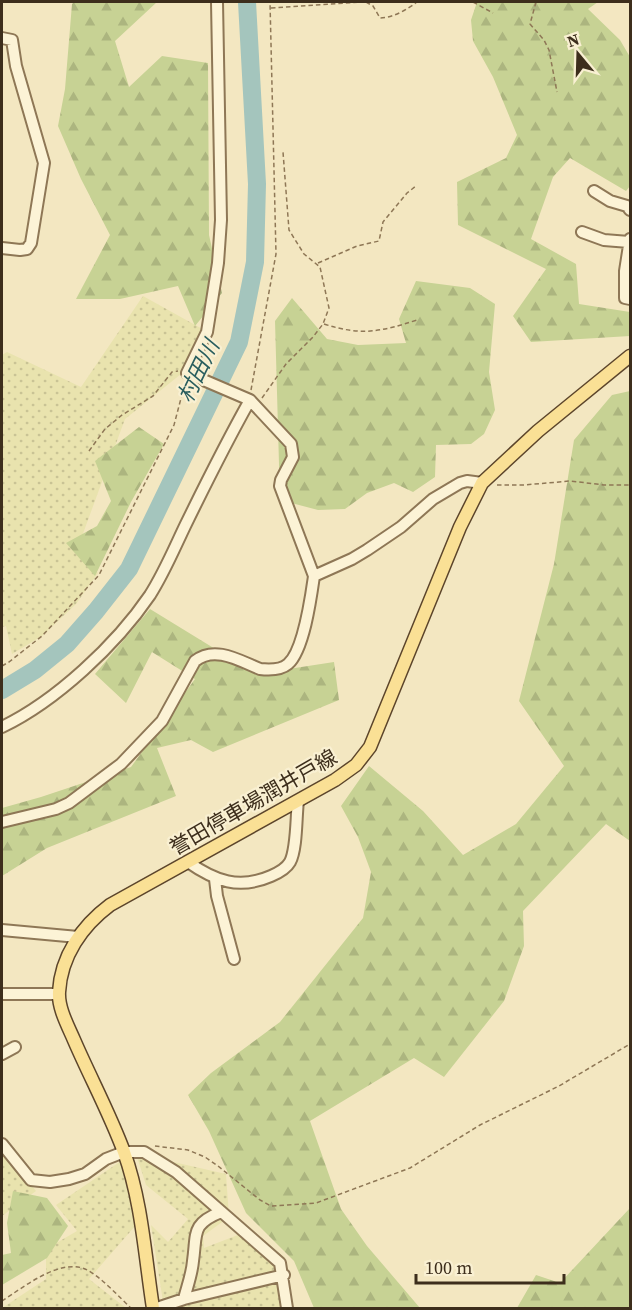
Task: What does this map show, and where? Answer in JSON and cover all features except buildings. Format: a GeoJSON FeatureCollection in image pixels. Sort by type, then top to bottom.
{"type":"FeatureCollection","features":[{"type":"Feature","properties":{"kind":"main road","name":"誉田停車場潤井戸線"},"geometry":{"type":"LineString","coordinates":[[58,994],[67,958],[78,937],[110,905],[335,780],[356,765],[370,747],[460,527],[482,483],[531,437],[630,356]]}},
{"type":"Feature","properties":{"kind":"main road"},"geometry":{"type":"LineString","coordinates":[[58,994],[68,1028],[124,1152],[138,1207],[153,1308]]}},
{"type":"Feature","properties":{"kind":"street"},"geometry":{"type":"LineString","coordinates":[[2,822],[56,809],[69,803],[121,764],[162,721],[195,661],[200,657],[218,653],[267,670],[287,665],[294,656],[304,627],[314,576],[280,486],[280,480],[294,453],[291,444],[254,403],[187,373],[207,332],[220,241],[217,2]]}},
{"type":"Feature","properties":{"kind":"street"},"geometry":{"type":"LineString","coordinates":[[2,38],[12,40],[14,45],[16,66],[44,163],[31,243],[27,249],[2,248]]}},
{"type":"Feature","properties":{"kind":"street"},"geometry":{"type":"LineString","coordinates":[[594,191],[610,201],[629,205]]}},
{"type":"Feature","properties":{"kind":"street"},"geometry":{"type":"LineString","coordinates":[[582,232],[604,240],[630,241],[624,296],[630,299]]}},
{"type":"Feature","properties":{"kind":"street"},"geometry":{"type":"LineString","coordinates":[[2,727],[21,717],[80,673],[122,629],[150,595],[227,440],[254,403]]}},
{"type":"Feature","properties":{"kind":"street"},"geometry":{"type":"LineString","coordinates":[[314,576],[367,550],[401,527],[434,499],[460,483],[472,481],[482,483]]}},
{"type":"Feature","properties":{"kind":"street"},"geometry":{"type":"LineString","coordinates":[[188,862],[215,879],[227,882],[250,882],[263,879],[284,868],[291,861],[298,801]]}},
{"type":"Feature","properties":{"kind":"street"},"geometry":{"type":"LineString","coordinates":[[215,879],[217,896],[234,959]]}},
{"type":"Feature","properties":{"kind":"street"},"geometry":{"type":"LineString","coordinates":[[2,930],[78,937]]}},
{"type":"Feature","properties":{"kind":"street"},"geometry":{"type":"LineString","coordinates":[[2,994],[58,994]]}},
{"type":"Feature","properties":{"kind":"street"},"geometry":{"type":"LineString","coordinates":[[2,1054],[15,1047]]}},
{"type":"Feature","properties":{"kind":"street"},"geometry":{"type":"LineString","coordinates":[[2,1144],[31,1180],[38,1182],[69,1179],[85,1174],[106,1159],[124,1152],[144,1152],[176,1172],[280,1263],[284,1275],[287,1308]]}},
{"type":"Feature","properties":{"kind":"street"},"geometry":{"type":"LineString","coordinates":[[184,1299],[193,1264],[194,1240],[198,1226],[205,1219],[221,1212]]}},
{"type":"Feature","properties":{"kind":"street"},"geometry":{"type":"LineString","coordinates":[[157,1308],[184,1299],[284,1275]]}},
{"type":"Feature","properties":{"kind":"path"},"geometry":{"type":"LineString","coordinates":[[254,403],[256,360],[276,254],[270,2]]}},
{"type":"Feature","properties":{"kind":"path"},"geometry":{"type":"LineString","coordinates":[[270,8],[362,2]]}},
{"type":"Feature","properties":{"kind":"path"},"geometry":{"type":"LineString","coordinates":[[366,2],[373,6],[380,18],[397,14],[417,2]]}},
{"type":"Feature","properties":{"kind":"path"},"geometry":{"type":"LineString","coordinates":[[472,2],[493,13]]}},
{"type":"Feature","properties":{"kind":"path"},"geometry":{"type":"LineString","coordinates":[[536,2],[530,24],[544,40],[549,50],[557,92]]}},
{"type":"Feature","properties":{"kind":"path"},"geometry":{"type":"LineString","coordinates":[[254,403],[286,364],[313,338],[330,308],[318,263],[304,254],[289,230],[283,152]]}},
{"type":"Feature","properties":{"kind":"path"},"geometry":{"type":"LineString","coordinates":[[318,263],[357,246],[379,241],[382,222],[416,186]]}},
{"type":"Feature","properties":{"kind":"path"},"geometry":{"type":"LineString","coordinates":[[323,324],[357,332],[391,329],[417,320]]}},
{"type":"Feature","properties":{"kind":"path"},"geometry":{"type":"LineString","coordinates":[[2,666],[42,636],[99,575],[174,425],[187,373],[177,370],[172,372],[153,396],[122,415],[105,429],[89,451]]}},
{"type":"Feature","properties":{"kind":"path"},"geometry":{"type":"LineString","coordinates":[[482,483],[507,486],[570,481],[604,485],[630,484]]}},
{"type":"Feature","properties":{"kind":"path"},"geometry":{"type":"LineString","coordinates":[[144,1152],[157,1146],[188,1150],[205,1157],[271,1206],[316,1203],[410,1168],[480,1125],[559,1086],[630,1044]]}},
{"type":"Feature","properties":{"kind":"path"},"geometry":{"type":"LineString","coordinates":[[2,1301],[48,1273],[72,1265],[90,1271],[131,1308]]}},
{"type":"Feature","properties":{"kind":"shaded area"},"geometry":{"type":"Polygon","coordinates":[[[143,296],[206,331],[186,370],[125,419],[77,550],[98,573],[76,604],[42,636],[12,654],[6,626],[2,627],[2,355],[7,352],[81,387],[143,296]]]}},
{"type":"Feature","properties":{"kind":"shaded area"},"geometry":{"type":"Polygon","coordinates":[[[2,1149],[36,1191],[2,1216],[2,1149]]]}},
{"type":"Feature","properties":{"kind":"shaded area"},"geometry":{"type":"Polygon","coordinates":[[[147,1156],[226,1174],[229,1217],[203,1236],[204,1248],[243,1233],[278,1269],[282,1308],[164,1308],[151,1225],[168,1242],[188,1219],[146,1185],[137,1157],[147,1156]]]}},
{"type":"Feature","properties":{"kind":"shaded area"},"geometry":{"type":"Polygon","coordinates":[[[121,1161],[136,1225],[89,1279],[126,1308],[2,1308],[46,1279],[46,1249],[77,1231],[56,1205],[121,1161]]]}},
{"type":"Feature","properties":{"kind":"green space"},"geometry":{"type":"Polygon","coordinates":[[[74,2],[157,2],[115,41],[129,87],[162,56],[208,63],[209,235],[222,293],[195,326],[178,286],[120,299],[76,299],[110,235],[81,179],[58,126],[65,89],[74,2]]]}},
{"type":"Feature","properties":{"kind":"green space"},"geometry":{"type":"Polygon","coordinates":[[[477,2],[598,2],[588,9],[620,40],[630,57],[630,186],[626,191],[570,158],[553,177],[531,239],[576,264],[579,304],[630,312],[630,336],[531,342],[513,316],[546,269],[458,225],[457,182],[506,158],[517,135],[493,77],[473,41],[471,20],[477,2]]]}},
{"type":"Feature","properties":{"kind":"green space"},"geometry":{"type":"Polygon","coordinates":[[[416,281],[470,288],[495,304],[489,372],[495,410],[484,434],[471,444],[436,445],[435,477],[413,492],[394,483],[367,493],[345,509],[318,510],[280,500],[275,321],[292,298],[327,339],[358,345],[406,343],[399,319],[416,281]]]}},
{"type":"Feature","properties":{"kind":"green space"},"geometry":{"type":"Polygon","coordinates":[[[630,391],[630,841],[606,824],[523,911],[524,946],[504,1001],[444,1077],[414,1058],[310,1121],[341,1209],[367,1246],[420,1308],[314,1308],[294,1261],[246,1213],[209,1131],[188,1095],[211,1073],[280,1022],[363,918],[371,872],[358,837],[341,806],[369,766],[423,811],[463,855],[516,824],[564,766],[519,701],[554,564],[574,440],[612,395],[630,391]]]}},
{"type":"Feature","properties":{"kind":"green space"},"geometry":{"type":"Polygon","coordinates":[[[139,427],[164,444],[131,502],[95,576],[66,543],[97,526],[111,501],[95,461],[139,427]]]}},
{"type":"Feature","properties":{"kind":"green space"},"geometry":{"type":"Polygon","coordinates":[[[150,609],[256,674],[334,662],[339,700],[213,752],[191,740],[157,748],[176,796],[47,848],[2,876],[2,808],[131,767],[195,679],[152,652],[126,703],[95,674],[150,609]]]}},
{"type":"Feature","properties":{"kind":"green space"},"geometry":{"type":"Polygon","coordinates":[[[13,1191],[47,1198],[68,1226],[47,1258],[2,1285],[2,1255],[11,1253],[7,1223],[13,1191]]]}},
{"type":"Feature","properties":{"kind":"green space"},"geometry":{"type":"Polygon","coordinates":[[[630,1208],[630,1308],[517,1308],[536,1275],[560,1283],[630,1208]]]}},
{"type":"Feature","properties":{"kind":"waterway","name":"村田川"},"geometry":{"type":"LineString","coordinates":[[2,690],[35,670],[67,644],[129,569],[239,342],[255,262],[257,184],[247,2]]}}]}
